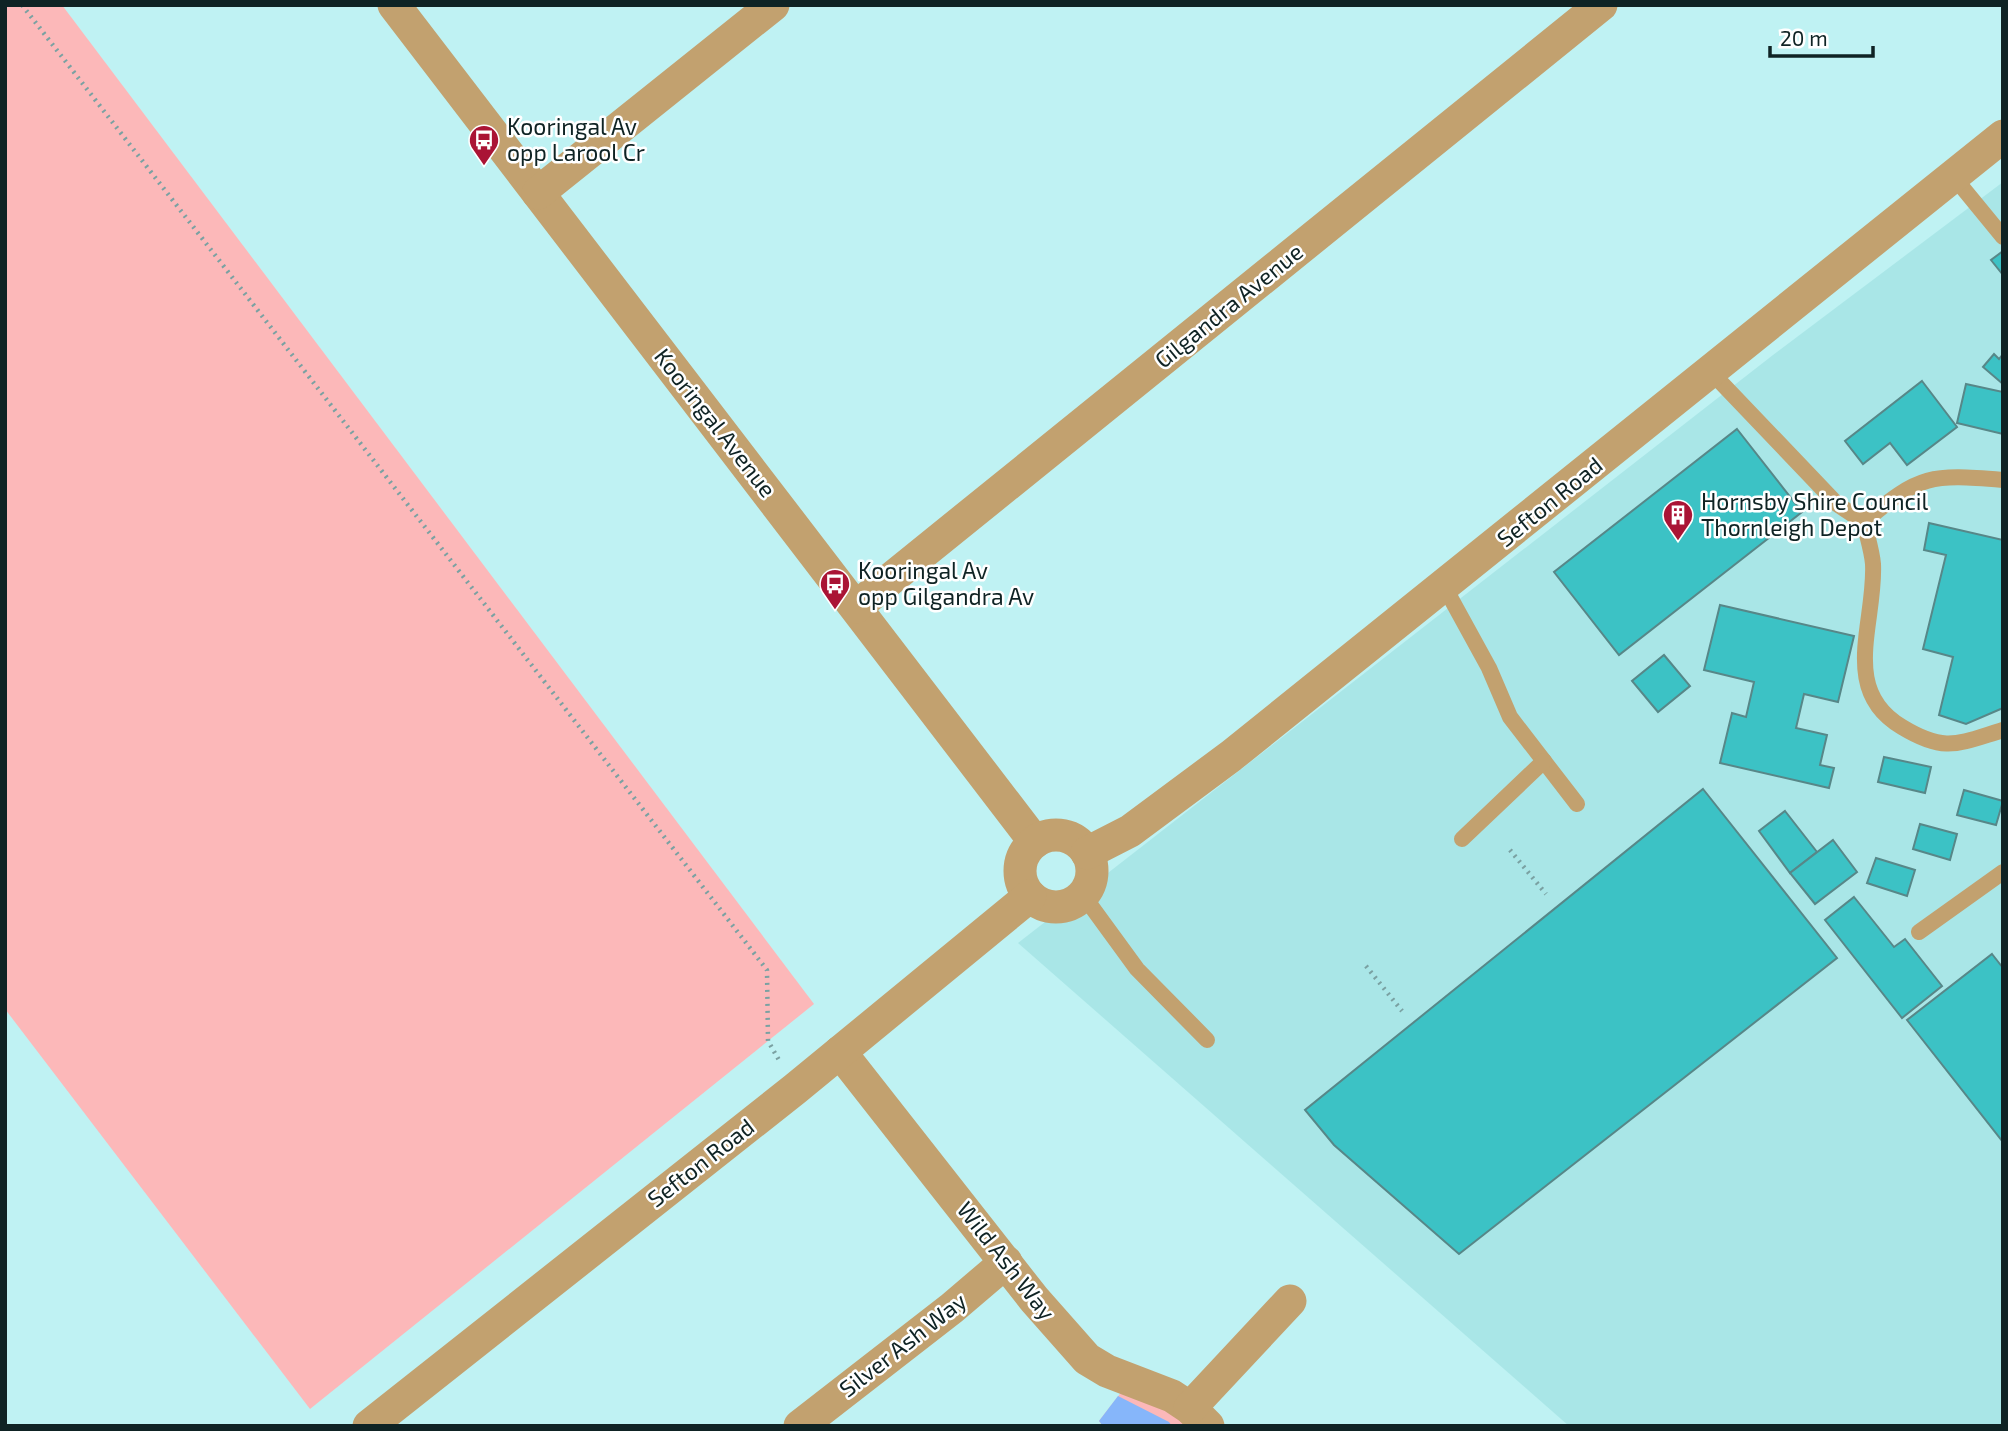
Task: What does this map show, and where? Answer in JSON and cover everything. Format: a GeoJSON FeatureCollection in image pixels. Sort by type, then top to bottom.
{"type":"FeatureCollection","features":[{"type":"Feature","properties":{"kind":"street","name":"Kooringal Avenue"},"geometry":{"type":"LineString","coordinates":[[394,5],[1035,842]]}},
{"type":"Feature","properties":{"kind":"street"},"geometry":{"type":"LineString","coordinates":[[538,193],[773,5]]}},
{"type":"Feature","properties":{"kind":"street","name":"Gilgandra Avenue"},"geometry":{"type":"LineString","coordinates":[[856,607],[1601,5]]}},
{"type":"Feature","properties":{"kind":"street","name":"Sefton Road"},"geometry":{"type":"LineString","coordinates":[[1087,853],[1130,831],[1186,789],[1444,586],[2003,136]]}},
{"type":"Feature","properties":{"kind":"street"},"geometry":{"type":"LineString","coordinates":[[1048,836],[1063,836],[1077,842],[1087,853],[1092,867],[1090,882],[1083,895],[1071,904],[1057,907],[1042,904],[1030,896],[1022,883],[1020,868],[1025,853],[1035,842],[1048,836]]}},
{"type":"Feature","properties":{"kind":"street","name":"Sefton Road"},"geometry":{"type":"LineString","coordinates":[[369,1426],[795,1089],[1030,896]]}},
{"type":"Feature","properties":{"kind":"street","name":"Wild Ash Way"},"geometry":{"type":"LineString","coordinates":[[840,1052],[1006,1262],[1087,1359],[1107,1371],[1172,1396],[1199,1417]]}},
{"type":"Feature","properties":{"kind":"street","name":"Silver Ash Way"},"geometry":{"type":"LineString","coordinates":[[800,1426],[952,1308],[1006,1262]]}},
{"type":"Feature","properties":{"kind":"street"},"geometry":{"type":"LineString","coordinates":[[1199,1417],[1290,1301]]}},
{"type":"Feature","properties":{"kind":"lane"},"geometry":{"type":"LineString","coordinates":[[1953,176],[2003,237]]}},
{"type":"Feature","properties":{"kind":"lane"},"geometry":{"type":"LineString","coordinates":[[1711,372],[1837,504],[1864,522],[1873,565],[1864,650],[1868,692],[1886,718],[1927,742],[1955,745],[2003,730]]}},
{"type":"Feature","properties":{"kind":"lane"},"geometry":{"type":"LineString","coordinates":[[1864,522],[1896,495],[1922,480],[1954,476],[2003,480]]}},
{"type":"Feature","properties":{"kind":"lane"},"geometry":{"type":"LineString","coordinates":[[1444,586],[1489,668],[1510,718],[1577,804]]}},
{"type":"Feature","properties":{"kind":"lane"},"geometry":{"type":"LineString","coordinates":[[1462,839],[1544,761]]}},
{"type":"Feature","properties":{"kind":"lane"},"geometry":{"type":"LineString","coordinates":[[1919,932],[2003,872]]}},
{"type":"Feature","properties":{"kind":"lane"},"geometry":{"type":"LineString","coordinates":[[1083,895],[1137,969],[1207,1040]]}},
{"type":"Feature","properties":{"kind":"path"},"geometry":{"type":"LineString","coordinates":[[22,5],[767,970],[768,1041],[795,1089]]}},
{"type":"Feature","properties":{"kind":"path"},"geometry":{"type":"LineString","coordinates":[[1510,850],[1546,894]]}},
{"type":"Feature","properties":{"kind":"path"},"geometry":{"type":"LineString","coordinates":[[1366,966],[1402,1011]]}},
{"type":"Feature","properties":{"kind":"shaded area"},"geometry":{"type":"Polygon","coordinates":[[[5,5],[62,5],[814,1004],[310,1409],[5,1009],[5,5]]]}},
{"type":"Feature","properties":{"kind":"shaded area"},"geometry":{"type":"Polygon","coordinates":[[[2003,182],[2003,1426],[1569,1426],[1018,943],[1773,355],[2003,182]]]}},
{"type":"Feature","properties":{"kind":"shaded area"},"geometry":{"type":"Polygon","coordinates":[[[1126,1386],[1192,1426],[1103,1426],[1099,1421],[1126,1386]]]}},
{"type":"Feature","properties":{"kind":"water"},"geometry":{"type":"Polygon","coordinates":[[[1118,1396],[1172,1426],[1103,1426],[1099,1421],[1118,1396]]]}},
{"type":"Feature","properties":{"kind":"building"},"geometry":{"type":"Polygon","coordinates":[[[2003,251],[2003,275],[1991,260],[2003,251]]]}},
{"type":"Feature","properties":{"kind":"building"},"geometry":{"type":"Polygon","coordinates":[[[1994,354],[1999,359],[2003,354],[2003,384],[1983,367],[1994,354]]]}},
{"type":"Feature","properties":{"kind":"building"},"geometry":{"type":"Polygon","coordinates":[[[1922,381],[1957,427],[1907,465],[1890,443],[1863,464],[1845,441],[1922,381]]]}},
{"type":"Feature","properties":{"kind":"building"},"geometry":{"type":"Polygon","coordinates":[[[1966,384],[2003,392],[2003,434],[1957,423],[1966,384]]]}},
{"type":"Feature","properties":{"kind":"building","name":"Hornsby Shire Council Thornleigh Depot"},"geometry":{"type":"Polygon","coordinates":[[[1737,429],[1802,512],[1619,655],[1554,572],[1737,429]]]}},
{"type":"Feature","properties":{"kind":"building"},"geometry":{"type":"Polygon","coordinates":[[[1929,523],[2003,540],[2003,708],[1966,724],[1939,715],[1953,657],[1923,649],[1946,555],[1924,550],[1929,523]]]}},
{"type":"Feature","properties":{"kind":"building"},"geometry":{"type":"Polygon","coordinates":[[[1720,605],[1854,636],[1838,702],[1804,694],[1796,728],[1827,735],[1820,765],[1834,768],[1829,788],[1720,763],[1732,713],[1746,717],[1754,682],[1704,670],[1720,605]]]}},
{"type":"Feature","properties":{"kind":"building"},"geometry":{"type":"Polygon","coordinates":[[[1664,655],[1690,686],[1658,712],[1632,681],[1664,655]]]}},
{"type":"Feature","properties":{"kind":"building"},"geometry":{"type":"Polygon","coordinates":[[[1884,757],[1931,767],[1925,793],[1878,782],[1884,757]]]}},
{"type":"Feature","properties":{"kind":"building"},"geometry":{"type":"Polygon","coordinates":[[[1703,789],[1837,958],[1459,1254],[1334,1145],[1305,1110],[1703,789]]]}},
{"type":"Feature","properties":{"kind":"building"},"geometry":{"type":"Polygon","coordinates":[[[1964,790],[2003,801],[1996,825],[1957,815],[1964,790]]]}},
{"type":"Feature","properties":{"kind":"building"},"geometry":{"type":"Polygon","coordinates":[[[1785,811],[1817,852],[1790,873],[1759,831],[1785,811]]]}},
{"type":"Feature","properties":{"kind":"building"},"geometry":{"type":"Polygon","coordinates":[[[1920,824],[1957,834],[1950,860],[1913,849],[1920,824]]]}},
{"type":"Feature","properties":{"kind":"building"},"geometry":{"type":"Polygon","coordinates":[[[1833,840],[1857,872],[1815,904],[1790,873],[1833,840]]]}},
{"type":"Feature","properties":{"kind":"building"},"geometry":{"type":"Polygon","coordinates":[[[1876,858],[1915,870],[1907,896],[1867,883],[1876,858]]]}},
{"type":"Feature","properties":{"kind":"building"},"geometry":{"type":"Polygon","coordinates":[[[1854,897],[1894,947],[1905,939],[1942,986],[1902,1018],[1825,920],[1854,897]]]}},
{"type":"Feature","properties":{"kind":"building"},"geometry":{"type":"Polygon","coordinates":[[[1992,954],[2003,968],[2003,1142],[1907,1020],[1992,954]]]}},
{"type":"Feature","properties":{"kind":"place","name":"Kooringal Av opp Larool Cr"},"geometry":{"type":"Point","coordinates":[484,167]}},
{"type":"Feature","properties":{"kind":"place","name":"Hornsby Shire Council Thornleigh Depot"},"geometry":{"type":"Point","coordinates":[1678,542]}},
{"type":"Feature","properties":{"kind":"place","name":"Kooringal Av opp Gilgandra Av"},"geometry":{"type":"Point","coordinates":[835,611]}}]}
